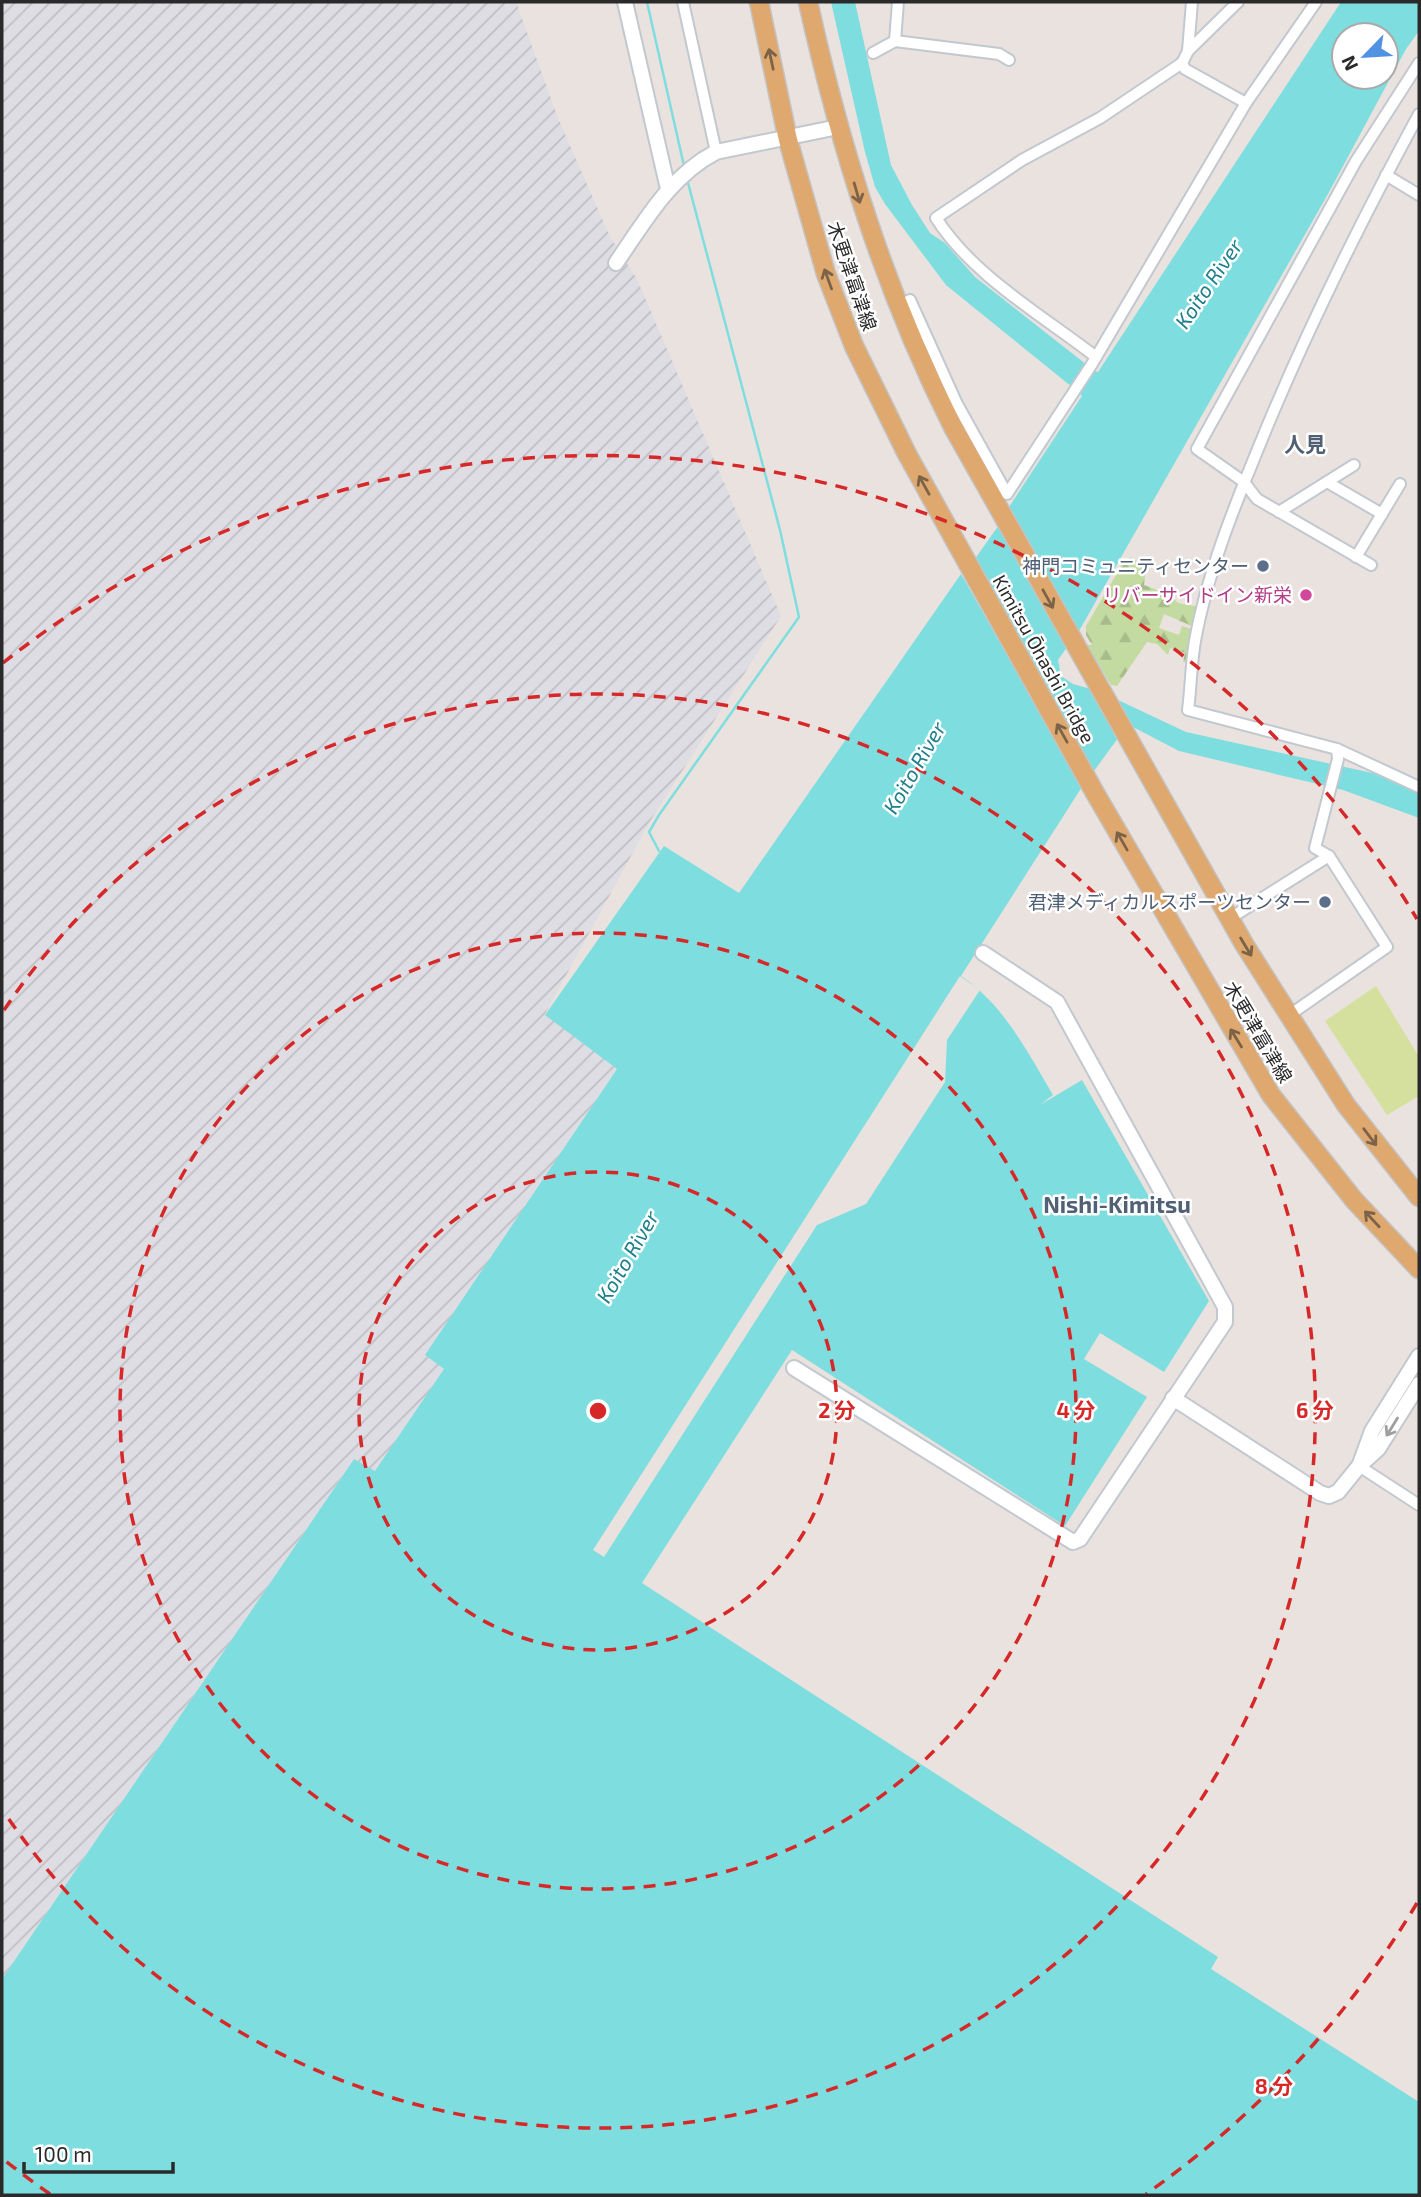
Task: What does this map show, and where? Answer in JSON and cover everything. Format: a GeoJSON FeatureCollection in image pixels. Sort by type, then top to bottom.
{"type":"FeatureCollection","features":[{"type":"Feature","properties":{"kind":"main road","name":"木更津富津線"},"geometry":{"type":"LineString","coordinates":[[759,2],[788,140],[826,274],[854,346],[956,545]]}},
{"type":"Feature","properties":{"kind":"main road","name":"木更津富津線"},"geometry":{"type":"LineString","coordinates":[[808,2],[838,127],[861,204],[898,306],[936,393],[991,496]]}},
{"type":"Feature","properties":{"kind":"main road","name":"Kimitsu Ōhashi Bridge"},"geometry":{"type":"LineString","coordinates":[[991,496],[1127,739]]}},
{"type":"Feature","properties":{"kind":"main road","name":"Kimitsu Ōhashi Bridge"},"geometry":{"type":"LineString","coordinates":[[956,545],[1095,793]]}},
{"type":"Feature","properties":{"kind":"main road","name":"木更津富津線"},"geometry":{"type":"LineString","coordinates":[[1127,739],[1229,919],[1288,1016],[1346,1105],[1419,1197]]}},
{"type":"Feature","properties":{"kind":"main road","name":"木更津富津線"},"geometry":{"type":"LineString","coordinates":[[1095,793],[1271,1095],[1354,1200],[1419,1269]]}},
{"type":"Feature","properties":{"kind":"street"},"geometry":{"type":"LineString","coordinates":[[625,2],[668,189]]}},
{"type":"Feature","properties":{"kind":"street"},"geometry":{"type":"LineString","coordinates":[[683,2],[716,152]]}},
{"type":"Feature","properties":{"kind":"street"},"geometry":{"type":"LineString","coordinates":[[895,41],[898,2]]}},
{"type":"Feature","properties":{"kind":"street"},"geometry":{"type":"LineString","coordinates":[[1188,51],[1192,2]]}},
{"type":"Feature","properties":{"kind":"street"},"geometry":{"type":"LineString","coordinates":[[1094,361],[972,262],[951,242],[936,218],[1022,160],[1100,118],[1182,63],[1188,51],[1238,2]]}},
{"type":"Feature","properties":{"kind":"street"},"geometry":{"type":"LineString","coordinates":[[898,306],[910,300],[957,404],[1007,494],[1094,361],[1246,103],[1316,2]]}},
{"type":"Feature","properties":{"kind":"street"},"geometry":{"type":"LineString","coordinates":[[873,53],[895,41],[999,54],[1009,60]]}},
{"type":"Feature","properties":{"kind":"street"},"geometry":{"type":"LineString","coordinates":[[1182,63],[1185,69],[1246,103]]}},
{"type":"Feature","properties":{"kind":"street"},"geometry":{"type":"LineString","coordinates":[[1371,565],[1257,499],[1244,482],[1197,449],[1356,161],[1419,63]]}},
{"type":"Feature","properties":{"kind":"street"},"geometry":{"type":"LineString","coordinates":[[1419,114],[1386,175],[1289,374],[1244,482],[1217,561],[1195,641],[1188,710],[1338,754],[1419,787]]}},
{"type":"Feature","properties":{"kind":"street"},"geometry":{"type":"LineString","coordinates":[[617,263],[668,189],[692,166],[716,152],[788,140],[838,127]]}},
{"type":"Feature","properties":{"kind":"street"},"geometry":{"type":"LineString","coordinates":[[1386,175],[1419,195]]}},
{"type":"Feature","properties":{"kind":"street"},"geometry":{"type":"LineString","coordinates":[[1279,512],[1354,465]]}},
{"type":"Feature","properties":{"kind":"street"},"geometry":{"type":"LineString","coordinates":[[1327,482],[1382,514]]}},
{"type":"Feature","properties":{"kind":"street"},"geometry":{"type":"LineString","coordinates":[[1356,557],[1400,484]]}},
{"type":"Feature","properties":{"kind":"street"},"geometry":{"type":"LineString","coordinates":[[1288,1016],[1387,947],[1329,856],[1315,848],[1338,754]]}},
{"type":"Feature","properties":{"kind":"street"},"geometry":{"type":"LineString","coordinates":[[1229,919],[1329,856]]}},
{"type":"Feature","properties":{"kind":"street"},"geometry":{"type":"LineString","coordinates":[[794,1368],[1073,1542],[1080,1539],[1225,1322],[1225,1307],[1057,1002],[983,953]]}},
{"type":"Feature","properties":{"kind":"street"},"geometry":{"type":"LineString","coordinates":[[1359,1466],[1372,1431],[1419,1356]]}},
{"type":"Feature","properties":{"kind":"street"},"geometry":{"type":"LineString","coordinates":[[1173,1398],[1323,1495],[1338,1492],[1359,1466],[1378,1449],[1419,1384]]}},
{"type":"Feature","properties":{"kind":"street"},"geometry":{"type":"LineString","coordinates":[[1359,1466],[1419,1505]]}},
{"type":"Feature","properties":{"kind":"shaded area"},"geometry":{"type":"Polygon","coordinates":[[[2,2],[516,2],[558,118],[610,237],[637,279],[781,616],[649,823],[545,1014],[617,1069],[426,1354],[445,1369],[375,1472],[354,1459],[2,1979],[2,2]]]}},
{"type":"Feature","properties":{"kind":"green space"},"geometry":{"type":"Polygon","coordinates":[[[1131,557],[1146,568],[1144,585],[1170,595],[1178,603],[1200,607],[1194,627],[1164,614],[1159,628],[1179,635],[1182,626],[1195,630],[1187,662],[1183,662],[1185,653],[1170,648],[1168,655],[1157,644],[1147,642],[1117,686],[1111,685],[1087,645],[1092,645],[1086,635],[1086,626],[1123,563],[1131,557]]]}},
{"type":"Feature","properties":{"kind":"green space"},"geometry":{"type":"Polygon","coordinates":[[[1376,986],[1419,1057],[1419,1096],[1387,1115],[1325,1021],[1376,986]]]}},
{"type":"Feature","properties":{"kind":"water"},"geometry":{"type":"Polygon","coordinates":[[[831,2],[855,2],[891,165],[912,205],[930,233],[945,243],[975,277],[1087,365],[1072,387],[946,285],[885,204],[875,187],[865,152],[831,2]]]}},
{"type":"Feature","properties":{"kind":"water","name":"Koito River"},"geometry":{"type":"Polygon","coordinates":[[[1341,2],[1419,2],[1419,31],[1400,60],[1400,21],[1330,21],[1330,91],[1383,91],[1328,194],[1079,631],[1009,507],[1082,396],[1078,392],[1092,370],[1098,372],[1341,2]]]}},
{"type":"Feature","properties":{"kind":"water"},"geometry":{"type":"Polygon","coordinates":[[[999,525],[1067,647],[1058,660],[1061,676],[1073,684],[1091,689],[1118,738],[1094,771],[974,560],[999,525]]]}},
{"type":"Feature","properties":{"kind":"water","name":"Koito River"},"geometry":{"type":"Polygon","coordinates":[[[961,574],[1082,787],[961,976],[990,1001],[1024,1046],[1053,1095],[1040,1105],[1082,1080],[1209,1301],[1164,1372],[1100,1333],[1084,1359],[1147,1397],[1065,1526],[792,1350],[642,1583],[1218,1957],[1211,1969],[1419,2102],[1419,2195],[2,2195],[2,1979],[354,1459],[375,1471],[444,1369],[425,1355],[617,1069],[545,1015],[664,846],[739,893],[961,574]]]}},
{"type":"Feature","properties":{"kind":"water"},"geometry":{"type":"Polygon","coordinates":[[[1118,700],[1186,732],[1386,776],[1419,790],[1419,818],[1343,790],[1179,751],[1133,727],[1118,700]]]}},
{"type":"Feature","properties":{"kind":"pier"},"geometry":{"type":"Polygon","coordinates":[[[960,976],[980,990],[947,1040],[945,1082],[866,1204],[817,1225],[604,1557],[593,1550],[960,976]]]}},
{"type":"Feature","properties":{"kind":"waterway"},"geometry":{"type":"LineString","coordinates":[[647,2],[684,166]]}},
{"type":"Feature","properties":{"kind":"waterway"},"geometry":{"type":"LineString","coordinates":[[659,851],[649,832],[659,815],[799,617],[780,530],[687,179]]}},
{"type":"Feature","properties":{"kind":"place","name":"神門コミュニティセンター"},"geometry":{"type":"Point","coordinates":[1263,566]}},
{"type":"Feature","properties":{"kind":"place","name":"リバーサイドイン新栄"},"geometry":{"type":"Point","coordinates":[1306,595]}},
{"type":"Feature","properties":{"kind":"place","name":"君津メディカルスポーツセンター"},"geometry":{"type":"Point","coordinates":[1325,902]}},
{"type":"Feature","properties":{"kind":"district","name":"人見"},"geometry":{"type":"Point","coordinates":[1305,445]}},
{"type":"Feature","properties":{"kind":"district","name":"Nishi-Kimitsu"},"geometry":{"type":"Point","coordinates":[1117,1205]}}]}
